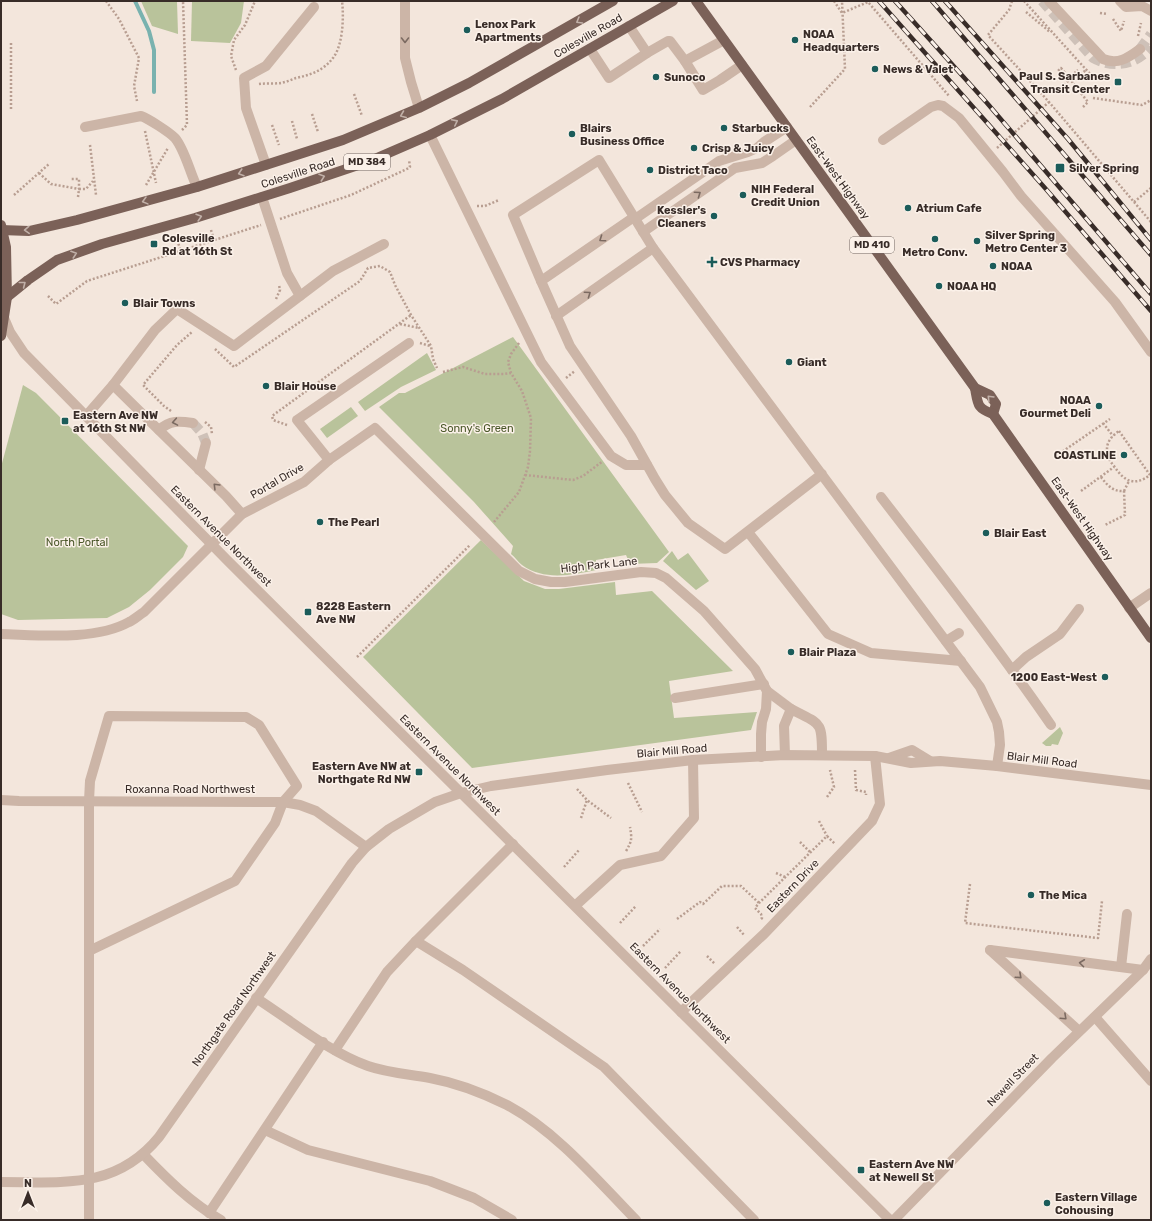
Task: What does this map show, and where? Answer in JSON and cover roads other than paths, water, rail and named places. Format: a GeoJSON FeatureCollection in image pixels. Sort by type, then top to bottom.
{"type":"FeatureCollection","features":[{"type":"Feature","properties":{"kind":"main road","name":"Colesville Road"},"geometry":{"type":"LineString","coordinates":[[1,229],[29,231],[38,229],[197,187],[343,140],[419,108],[469,83],[613,1]]}},
{"type":"Feature","properties":{"kind":"main road","name":"Colesville Road"},"geometry":{"type":"LineString","coordinates":[[7,297],[57,260],[102,244],[195,218],[262,197],[370,161],[430,135],[502,99],[673,1]]}},
{"type":"Feature","properties":{"kind":"main road","name":"East-West Highway"},"geometry":{"type":"LineString","coordinates":[[696,1],[975,388],[990,396],[996,404],[994,414]]}},
{"type":"Feature","properties":{"kind":"main road"},"geometry":{"type":"LineString","coordinates":[[1,229],[6,247],[7,297],[2,318],[1,336]]}},
{"type":"Feature","properties":{"kind":"main road","name":"East-West Highway"},"geometry":{"type":"LineString","coordinates":[[975,388],[977,403],[982,410],[994,414],[1151,638]]}},
{"type":"Feature","properties":{"kind":"street"},"geometry":{"type":"LineString","coordinates":[[405,1],[405,58],[419,108]]}},
{"type":"Feature","properties":{"kind":"street"},"geometry":{"type":"LineString","coordinates":[[1049,1],[1104,59],[1111,62],[1120,61],[1129,58],[1140,49]]}},
{"type":"Feature","properties":{"kind":"street"},"geometry":{"type":"LineString","coordinates":[[1120,1],[1126,7],[1141,4],[1151,12]]}},
{"type":"Feature","properties":{"kind":"street"},"geometry":{"type":"LineString","coordinates":[[266,165],[246,108],[244,78],[266,66],[314,7]]}},
{"type":"Feature","properties":{"kind":"street"},"geometry":{"type":"LineString","coordinates":[[629,26],[647,53]]}},
{"type":"Feature","properties":{"kind":"street"},"geometry":{"type":"LineString","coordinates":[[685,61],[724,40]]}},
{"type":"Feature","properties":{"kind":"street"},"geometry":{"type":"LineString","coordinates":[[590,49],[609,78],[647,53],[670,41],[685,61],[703,90],[742,65]]}},
{"type":"Feature","properties":{"kind":"street"},"geometry":{"type":"LineString","coordinates":[[883,140],[930,107],[938,105],[943,106],[959,118],[1021,196],[1097,284],[1115,302],[1151,352]]}},
{"type":"Feature","properties":{"kind":"street"},"geometry":{"type":"LineString","coordinates":[[85,127],[141,116],[148,119],[174,138],[182,152],[197,187]]}},
{"type":"Feature","properties":{"kind":"street"},"geometry":{"type":"LineString","coordinates":[[541,281],[719,161],[757,148],[787,127]]}},
{"type":"Feature","properties":{"kind":"street"},"geometry":{"type":"LineString","coordinates":[[430,135],[541,362],[611,456],[626,465],[647,465]]}},
{"type":"Feature","properties":{"kind":"street"},"geometry":{"type":"LineString","coordinates":[[643,232],[735,168],[762,163],[796,140]]}},
{"type":"Feature","properties":{"kind":"street"},"geometry":{"type":"LineString","coordinates":[[822,474],[724,549],[688,523],[665,495],[631,436],[570,346],[513,215],[599,160],[653,248],[822,474],[980,687],[997,722],[1000,739],[998,766]]}},
{"type":"Feature","properties":{"kind":"street"},"geometry":{"type":"LineString","coordinates":[[262,197],[287,273],[300,296]]}},
{"type":"Feature","properties":{"kind":"street"},"geometry":{"type":"LineString","coordinates":[[86,416],[100,402],[155,330],[177,309],[234,346],[333,272],[384,244]]}},
{"type":"Feature","properties":{"kind":"street"},"geometry":{"type":"LineString","coordinates":[[556,316],[653,248]]}},
{"type":"Feature","properties":{"kind":"street","name":"Eastern Avenue Northwest"},"geometry":{"type":"LineString","coordinates":[[2,318],[24,353],[212,544],[461,793],[576,905],[890,1220]]}},
{"type":"Feature","properties":{"kind":"street"},"geometry":{"type":"LineString","coordinates":[[329,460],[297,420],[412,342]]}},
{"type":"Feature","properties":{"kind":"street"},"geometry":{"type":"LineString","coordinates":[[113,385],[200,470],[242,514]]}},
{"type":"Feature","properties":{"kind":"street"},"geometry":{"type":"LineString","coordinates":[[159,430],[165,425],[178,420],[197,422]]}},
{"type":"Feature","properties":{"kind":"street","name":"Portal Drive"},"geometry":{"type":"LineString","coordinates":[[1,634],[79,635],[107,631],[128,623],[144,612],[242,514],[304,482],[329,460],[375,428]]}},
{"type":"Feature","properties":{"kind":"street","name":"High Park Lane"},"geometry":{"type":"LineString","coordinates":[[375,428],[519,571],[535,579],[550,582],[565,582],[641,572],[656,573],[666,578],[704,611],[755,669],[765,687]]}},
{"type":"Feature","properties":{"kind":"street"},"geometry":{"type":"LineString","coordinates":[[200,470],[210,441]]}},
{"type":"Feature","properties":{"kind":"street"},"geometry":{"type":"LineString","coordinates":[[881,497],[939,572],[1051,725]]}},
{"type":"Feature","properties":{"kind":"street"},"geometry":{"type":"LineString","coordinates":[[748,532],[828,634],[871,653],[961,661]]}},
{"type":"Feature","properties":{"kind":"street"},"geometry":{"type":"LineString","coordinates":[[1129,608],[1151,593]]}},
{"type":"Feature","properties":{"kind":"street"},"geometry":{"type":"LineString","coordinates":[[1012,670],[1026,657],[1060,634],[1079,609]]}},
{"type":"Feature","properties":{"kind":"street"},"geometry":{"type":"LineString","coordinates":[[946,641],[959,633]]}},
{"type":"Feature","properties":{"kind":"street"},"geometry":{"type":"LineString","coordinates":[[761,757],[762,722],[766,709],[765,687]]}},
{"type":"Feature","properties":{"kind":"street"},"geometry":{"type":"LineString","coordinates":[[675,698],[765,687],[791,709],[817,722],[820,726],[822,737],[822,756]]}},
{"type":"Feature","properties":{"kind":"street"},"geometry":{"type":"LineString","coordinates":[[785,755],[784,726],[791,709]]}},
{"type":"Feature","properties":{"kind":"street"},"geometry":{"type":"LineString","coordinates":[[89,951],[235,881],[275,823],[283,802],[297,786],[259,725],[246,717],[109,716],[90,781],[89,801],[89,951],[89,1220]]}},
{"type":"Feature","properties":{"kind":"street","name":"Blair Mill Road"},"geometry":{"type":"LineString","coordinates":[[461,793],[491,786],[567,775],[693,760],[785,755],[875,756],[887,758],[912,750],[930,761],[998,766],[1151,785]]}},
{"type":"Feature","properties":{"kind":"street","name":"Eastern Drive"},"geometry":{"type":"LineString","coordinates":[[682,1012],[764,934],[872,820],[880,804],[875,756]]}},
{"type":"Feature","properties":{"kind":"street"},"geometry":{"type":"LineString","coordinates":[[576,905],[620,864],[661,856],[694,818],[693,760]]}},
{"type":"Feature","properties":{"kind":"street","name":"Northgate Road Northwest"},"geometry":{"type":"LineString","coordinates":[[1,1182],[54,1182],[89,1179],[119,1170],[143,1154],[159,1137],[352,862],[366,847],[389,828],[435,802],[461,793]]}},
{"type":"Feature","properties":{"kind":"street","name":"Roxanna Road Northwest"},"geometry":{"type":"LineString","coordinates":[[1,800],[283,802],[300,805],[316,811],[366,847]]}},
{"type":"Feature","properties":{"kind":"street"},"geometry":{"type":"LineString","coordinates":[[336,1050],[387,972],[513,844]]}},
{"type":"Feature","properties":{"kind":"street"},"geometry":{"type":"LineString","coordinates":[[1121,967],[1127,914]]}},
{"type":"Feature","properties":{"kind":"street"},"geometry":{"type":"LineString","coordinates":[[416,941],[463,970],[604,1066],[754,1220]]}},
{"type":"Feature","properties":{"kind":"street"},"geometry":{"type":"LineString","coordinates":[[1079,1031],[990,950],[1143,970]]}},
{"type":"Feature","properties":{"kind":"street","name":"Newell Street"},"geometry":{"type":"LineString","coordinates":[[894,1220],[1079,1031],[1143,970],[1151,959]]}},
{"type":"Feature","properties":{"kind":"street"},"geometry":{"type":"LineString","coordinates":[[256,998],[323,1042],[356,1061],[375,1068],[401,1074],[430,1078],[460,1086],[491,1097],[513,1108],[556,1140],[636,1220]]}},
{"type":"Feature","properties":{"kind":"street"},"geometry":{"type":"LineString","coordinates":[[1095,1017],[1151,1081]]}},
{"type":"Feature","properties":{"kind":"street"},"geometry":{"type":"LineString","coordinates":[[209,1213],[323,1042]]}},
{"type":"Feature","properties":{"kind":"street"},"geometry":{"type":"LineString","coordinates":[[264,1130],[308,1150],[430,1181],[474,1198],[512,1220]]}},
{"type":"Feature","properties":{"kind":"street"},"geometry":{"type":"LineString","coordinates":[[143,1154],[180,1191],[209,1213],[221,1220]]}},
{"type":"Feature","properties":{"kind":"waterway"},"geometry":{"type":"LineString","coordinates":[[135,1],[149,31],[154,50],[154,92]]}},
{"type":"Feature","properties":{"kind":"tunnel"},"geometry":{"type":"LineString","coordinates":[[1042,1],[1093,58],[1100,61],[1116,64],[1132,61],[1139,58],[1151,47]]}},
{"type":"Feature","properties":{"kind":"tunnel"},"geometry":{"type":"LineString","coordinates":[[1140,49],[1151,34]]}},
{"type":"Feature","properties":{"kind":"tunnel"},"geometry":{"type":"LineString","coordinates":[[193,423],[202,433],[206,443]]}},
{"type":"Feature","properties":{"kind":"railway"},"geometry":{"type":"LineString","coordinates":[[879,1],[1045,188],[1151,311]]}},
{"type":"Feature","properties":{"kind":"railway"},"geometry":{"type":"LineString","coordinates":[[895,1],[987,103],[1151,294]]}},
{"type":"Feature","properties":{"kind":"railway"},"geometry":{"type":"LineString","coordinates":[[932,1],[1151,255]]}},
{"type":"Feature","properties":{"kind":"railway"},"geometry":{"type":"LineString","coordinates":[[945,1],[1068,139],[1151,240]]}},
{"type":"Feature","properties":{"kind":"place","name":"Lenox Park Apartments"},"geometry":{"type":"Point","coordinates":[467,30]}},
{"type":"Feature","properties":{"kind":"place","name":"NOAA Headquarters"},"geometry":{"type":"Point","coordinates":[795,40]}},
{"type":"Feature","properties":{"kind":"place","name":"News & Valet"},"geometry":{"type":"Point","coordinates":[875,69]}},
{"type":"Feature","properties":{"kind":"place","name":"Sunoco"},"geometry":{"type":"Point","coordinates":[656,77]}},
{"type":"Feature","properties":{"kind":"place","name":"Paul S. Sarbanes Transit Center"},"geometry":{"type":"Point","coordinates":[1118,82]}},
{"type":"Feature","properties":{"kind":"place","name":"Starbucks"},"geometry":{"type":"Point","coordinates":[724,128]}},
{"type":"Feature","properties":{"kind":"place","name":"Blairs Business Office"},"geometry":{"type":"Point","coordinates":[572,134]}},
{"type":"Feature","properties":{"kind":"place","name":"Crisp & Juicy"},"geometry":{"type":"Point","coordinates":[694,148]}},
{"type":"Feature","properties":{"kind":"place","name":"Silver Spring"},"geometry":{"type":"Point","coordinates":[1060,168]}},
{"type":"Feature","properties":{"kind":"place","name":"District Taco"},"geometry":{"type":"Point","coordinates":[650,170]}},
{"type":"Feature","properties":{"kind":"place","name":"NIH Federal Credit Union"},"geometry":{"type":"Point","coordinates":[743,195]}},
{"type":"Feature","properties":{"kind":"place","name":"Atrium Cafe"},"geometry":{"type":"Point","coordinates":[908,208]}},
{"type":"Feature","properties":{"kind":"place","name":"Kessler's Cleaners"},"geometry":{"type":"Point","coordinates":[714,216]}},
{"type":"Feature","properties":{"kind":"place","name":"Metro Conv."},"geometry":{"type":"Point","coordinates":[935,239]}},
{"type":"Feature","properties":{"kind":"place","name":"Silver Spring Metro Center 3"},"geometry":{"type":"Point","coordinates":[977,241]}},
{"type":"Feature","properties":{"kind":"place","name":"Colesville Rd at 16th St"},"geometry":{"type":"Point","coordinates":[154,244]}},
{"type":"Feature","properties":{"kind":"place","name":"CVS Pharmacy"},"geometry":{"type":"Point","coordinates":[712,262]}},
{"type":"Feature","properties":{"kind":"place","name":"NOAA"},"geometry":{"type":"Point","coordinates":[993,266]}},
{"type":"Feature","properties":{"kind":"place","name":"NOAA HQ"},"geometry":{"type":"Point","coordinates":[939,286]}},
{"type":"Feature","properties":{"kind":"place","name":"Blair Towns"},"geometry":{"type":"Point","coordinates":[125,303]}},
{"type":"Feature","properties":{"kind":"place","name":"Giant"},"geometry":{"type":"Point","coordinates":[789,362]}},
{"type":"Feature","properties":{"kind":"place","name":"Blair House"},"geometry":{"type":"Point","coordinates":[266,386]}},
{"type":"Feature","properties":{"kind":"place","name":"NOAA Gourmet Deli"},"geometry":{"type":"Point","coordinates":[1099,406]}},
{"type":"Feature","properties":{"kind":"place","name":"Eastern Ave NW at 16th St NW"},"geometry":{"type":"Point","coordinates":[65,421]}},
{"type":"Feature","properties":{"kind":"place","name":"COASTLINE"},"geometry":{"type":"Point","coordinates":[1124,455]}},
{"type":"Feature","properties":{"kind":"place","name":"The Pearl"},"geometry":{"type":"Point","coordinates":[320,522]}},
{"type":"Feature","properties":{"kind":"place","name":"Blair East"},"geometry":{"type":"Point","coordinates":[986,533]}},
{"type":"Feature","properties":{"kind":"place","name":"8228 Eastern Ave NW"},"geometry":{"type":"Point","coordinates":[308,612]}},
{"type":"Feature","properties":{"kind":"place","name":"Blair Plaza"},"geometry":{"type":"Point","coordinates":[791,652]}},
{"type":"Feature","properties":{"kind":"place","name":"1200 East-West"},"geometry":{"type":"Point","coordinates":[1105,677]}},
{"type":"Feature","properties":{"kind":"place","name":"Eastern Ave NW at Northgate Rd NW"},"geometry":{"type":"Point","coordinates":[419,772]}},
{"type":"Feature","properties":{"kind":"place","name":"The Mica"},"geometry":{"type":"Point","coordinates":[1031,895]}},
{"type":"Feature","properties":{"kind":"place","name":"Eastern Ave NW at Newell St"},"geometry":{"type":"Point","coordinates":[861,1170]}},
{"type":"Feature","properties":{"kind":"place","name":"Eastern Village Cohousing"},"geometry":{"type":"Point","coordinates":[1047,1203]}},
{"type":"Feature","properties":{"kind":"park label","name":"Sonny's Green"},"geometry":{"type":"Point","coordinates":[477,428]}},
{"type":"Feature","properties":{"kind":"park label","name":"North Portal"},"geometry":{"type":"Point","coordinates":[77,542]}}]}
